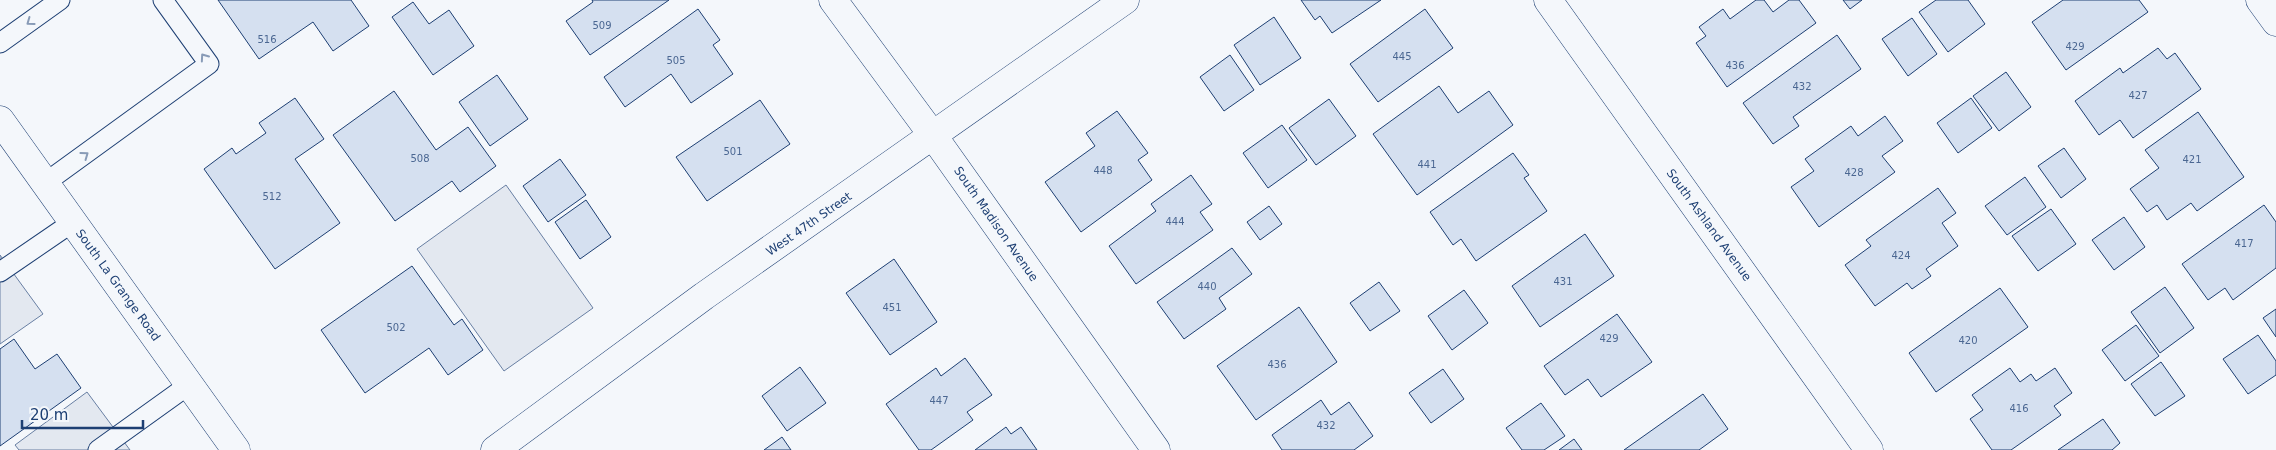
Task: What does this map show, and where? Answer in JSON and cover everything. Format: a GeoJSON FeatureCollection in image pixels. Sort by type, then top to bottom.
{"type":"FeatureCollection","features":[{"type":"Feature","properties":{"kind":"main road","name":"South Madison Avenue"},"geometry":{"type":"LineString","coordinates":[[833,0],[934,136],[1156,450]]}},
{"type":"Feature","properties":{"kind":"main road","name":"West 47th Street"},"geometry":{"type":"LineString","coordinates":[[495,450],[704,296],[1125,0]]}},
{"type":"Feature","properties":{"kind":"main road","name":"South Ashland Avenue"},"geometry":{"type":"LineString","coordinates":[[1548,0],[1869,450]]}},
{"type":"Feature","properties":{"kind":"main road"},"geometry":{"type":"LineString","coordinates":[[2260,0],[2276,22]]}},
{"type":"Feature","properties":{"kind":"main road","name":"South La Grange Road"},"geometry":{"type":"LineString","coordinates":[[0,120],[236,450]]}},
{"type":"Feature","properties":{"kind":"lane"},"geometry":{"type":"LineString","coordinates":[[0,43],[60,0]]}},
{"type":"Feature","properties":{"kind":"lane"},"geometry":{"type":"LineString","coordinates":[[45,184],[209,64],[163,0]]}},
{"type":"Feature","properties":{"kind":"lane"},"geometry":{"type":"LineString","coordinates":[[0,272],[73,222]]}},
{"type":"Feature","properties":{"kind":"lane"},"geometry":{"type":"LineString","coordinates":[[98,450],[190,384]]}},
{"type":"Feature","properties":{"kind":"shaded area"},"geometry":{"type":"Polygon","coordinates":[[[506,185],[593,308],[504,371],[417,249],[506,185]]]}},
{"type":"Feature","properties":{"kind":"shaded area"},"geometry":{"type":"Polygon","coordinates":[[[0,255],[43,314],[0,344],[0,255]]]}},
{"type":"Feature","properties":{"kind":"shaded area"},"geometry":{"type":"Polygon","coordinates":[[[87,392],[130,450],[19,450],[15,445],[87,392]]]}},
{"type":"Feature","properties":{"kind":"building"},"geometry":{"type":"Polygon","coordinates":[[[218,0],[351,0],[369,26],[333,51],[313,22],[259,59],[218,0]]]}},
{"type":"Feature","properties":{"kind":"building"},"geometry":{"type":"Polygon","coordinates":[[[592,0],[669,0],[590,55],[566,21],[593,2],[592,0]]]}},
{"type":"Feature","properties":{"kind":"building"},"geometry":{"type":"Polygon","coordinates":[[[1301,0],[1381,0],[1332,33],[1320,16],[1315,20],[1301,0]]]}},
{"type":"Feature","properties":{"kind":"building"},"geometry":{"type":"Polygon","coordinates":[[[1756,0],[1764,0],[1773,12],[1789,0],[1799,0],[1816,23],[1727,87],[1696,43],[1706,36],[1699,27],[1723,9],[1730,19],[1756,0]]]}},
{"type":"Feature","properties":{"kind":"building"},"geometry":{"type":"Polygon","coordinates":[[[1843,0],[1862,0],[1850,9],[1843,0]]]}},
{"type":"Feature","properties":{"kind":"building"},"geometry":{"type":"Polygon","coordinates":[[[1936,0],[1968,0],[1985,24],[1948,52],[1919,12],[1936,0]]]}},
{"type":"Feature","properties":{"kind":"building"},"geometry":{"type":"Polygon","coordinates":[[[2063,0],[2139,0],[2148,12],[2066,70],[2032,22],[2063,0]]]}},
{"type":"Feature","properties":{"kind":"building"},"geometry":{"type":"Polygon","coordinates":[[[413,2],[429,24],[449,10],[474,46],[433,75],[392,17],[413,2]]]}},
{"type":"Feature","properties":{"kind":"building"},"geometry":{"type":"Polygon","coordinates":[[[698,9],[720,40],[713,45],[733,74],[691,103],[671,74],[625,107],[604,77],[698,9]]]}},
{"type":"Feature","properties":{"kind":"building"},"geometry":{"type":"Polygon","coordinates":[[[1425,9],[1453,48],[1378,102],[1350,64],[1425,9]]]}},
{"type":"Feature","properties":{"kind":"building"},"geometry":{"type":"Polygon","coordinates":[[[1274,17],[1301,58],[1260,85],[1234,45],[1274,17]]]}},
{"type":"Feature","properties":{"kind":"building"},"geometry":{"type":"Polygon","coordinates":[[[1912,18],[1937,54],[1908,76],[1882,39],[1912,18]]]}},
{"type":"Feature","properties":{"kind":"building"},"geometry":{"type":"Polygon","coordinates":[[[1837,35],[1861,69],[1793,117],[1799,126],[1773,144],[1743,103],[1837,35]]]}},
{"type":"Feature","properties":{"kind":"building"},"geometry":{"type":"Polygon","coordinates":[[[2158,48],[2167,59],[2175,53],[2201,89],[2133,138],[2120,120],[2099,135],[2075,101],[2120,68],[2123,73],[2158,48]]]}},
{"type":"Feature","properties":{"kind":"building"},"geometry":{"type":"Polygon","coordinates":[[[1230,55],[1254,90],[1224,111],[1200,77],[1230,55]]]}},
{"type":"Feature","properties":{"kind":"building"},"geometry":{"type":"Polygon","coordinates":[[[2006,72],[2031,107],[1999,131],[1973,96],[2006,72]]]}},
{"type":"Feature","properties":{"kind":"building"},"geometry":{"type":"Polygon","coordinates":[[[497,75],[528,119],[490,146],[459,102],[497,75]]]}},
{"type":"Feature","properties":{"kind":"building"},"geometry":{"type":"Polygon","coordinates":[[[1439,86],[1458,113],[1489,91],[1513,125],[1417,195],[1373,134],[1439,86]]]}},
{"type":"Feature","properties":{"kind":"building"},"geometry":{"type":"Polygon","coordinates":[[[394,91],[436,150],[468,127],[496,166],[460,192],[452,181],[395,221],[333,135],[394,91]]]}},
{"type":"Feature","properties":{"kind":"building"},"geometry":{"type":"Polygon","coordinates":[[[295,98],[324,139],[295,159],[340,223],[275,269],[204,169],[232,148],[236,154],[266,133],[259,123],[295,98]]]}},
{"type":"Feature","properties":{"kind":"building"},"geometry":{"type":"Polygon","coordinates":[[[1971,98],[1992,128],[1958,153],[1937,123],[1971,98]]]}},
{"type":"Feature","properties":{"kind":"building"},"geometry":{"type":"Polygon","coordinates":[[[1329,99],[1356,136],[1316,165],[1289,128],[1329,99]]]}},
{"type":"Feature","properties":{"kind":"building"},"geometry":{"type":"Polygon","coordinates":[[[760,100],[790,144],[707,201],[676,157],[760,100]]]}},
{"type":"Feature","properties":{"kind":"building"},"geometry":{"type":"Polygon","coordinates":[[[1117,111],[1148,153],[1138,160],[1152,180],[1081,232],[1045,182],[1095,146],[1086,133],[1117,111]]]}},
{"type":"Feature","properties":{"kind":"building"},"geometry":{"type":"Polygon","coordinates":[[[2198,112],[2244,177],[2197,211],[2191,203],[2167,220],[2157,205],[2147,212],[2130,189],[2159,168],[2145,150],[2198,112]]]}},
{"type":"Feature","properties":{"kind":"building"},"geometry":{"type":"Polygon","coordinates":[[[1885,116],[1903,141],[1882,156],[1895,172],[1819,227],[1791,187],[1814,171],[1805,159],[1851,126],[1858,136],[1885,116]]]}},
{"type":"Feature","properties":{"kind":"building"},"geometry":{"type":"Polygon","coordinates":[[[1282,125],[1307,160],[1268,188],[1243,153],[1282,125]]]}},
{"type":"Feature","properties":{"kind":"building"},"geometry":{"type":"Polygon","coordinates":[[[2064,148],[2086,179],[2061,198],[2038,166],[2064,148]]]}},
{"type":"Feature","properties":{"kind":"building"},"geometry":{"type":"Polygon","coordinates":[[[1513,153],[1529,175],[1524,178],[1547,211],[1476,261],[1461,239],[1453,245],[1430,212],[1513,153]]]}},
{"type":"Feature","properties":{"kind":"building"},"geometry":{"type":"Polygon","coordinates":[[[560,159],[586,195],[548,222],[523,186],[560,159]]]}},
{"type":"Feature","properties":{"kind":"building"},"geometry":{"type":"Polygon","coordinates":[[[1191,175],[1212,204],[1200,212],[1213,230],[1136,284],[1109,246],[1156,211],[1151,204],[1191,175]]]}},
{"type":"Feature","properties":{"kind":"building"},"geometry":{"type":"Polygon","coordinates":[[[2025,177],[2046,207],[2007,235],[1985,206],[2025,177]]]}},
{"type":"Feature","properties":{"kind":"building"},"geometry":{"type":"Polygon","coordinates":[[[1938,188],[1956,213],[1942,223],[1958,246],[1926,269],[1931,276],[1912,289],[1907,283],[1875,306],[1845,265],[1871,246],[1866,240],[1938,188]]]}},
{"type":"Feature","properties":{"kind":"building"},"geometry":{"type":"Polygon","coordinates":[[[586,200],[611,237],[580,259],[555,222],[586,200]]]}},
{"type":"Feature","properties":{"kind":"building"},"geometry":{"type":"Polygon","coordinates":[[[2264,205],[2276,222],[2276,268],[2233,300],[2225,288],[2208,300],[2182,264],[2264,205]]]}},
{"type":"Feature","properties":{"kind":"building"},"geometry":{"type":"Polygon","coordinates":[[[1269,206],[1282,224],[1260,240],[1247,222],[1269,206]]]}},
{"type":"Feature","properties":{"kind":"building"},"geometry":{"type":"Polygon","coordinates":[[[2051,209],[2076,244],[2038,271],[2012,236],[2051,209]]]}},
{"type":"Feature","properties":{"kind":"building"},"geometry":{"type":"Polygon","coordinates":[[[2124,217],[2145,247],[2114,270],[2092,240],[2124,217]]]}},
{"type":"Feature","properties":{"kind":"building"},"geometry":{"type":"Polygon","coordinates":[[[1585,234],[1614,276],[1540,327],[1512,286],[1585,234]]]}},
{"type":"Feature","properties":{"kind":"building"},"geometry":{"type":"Polygon","coordinates":[[[1232,248],[1252,274],[1219,298],[1226,309],[1184,339],[1157,302],[1232,248]]]}},
{"type":"Feature","properties":{"kind":"building"},"geometry":{"type":"Polygon","coordinates":[[[894,259],[937,322],[890,355],[846,293],[894,259]]]}},
{"type":"Feature","properties":{"kind":"building"},"geometry":{"type":"Polygon","coordinates":[[[412,266],[454,325],[462,319],[483,350],[448,375],[429,348],[365,393],[321,330],[412,266]]]}},
{"type":"Feature","properties":{"kind":"building"},"geometry":{"type":"Polygon","coordinates":[[[1379,282],[1400,311],[1370,331],[1350,303],[1379,282]]]}},
{"type":"Feature","properties":{"kind":"building"},"geometry":{"type":"Polygon","coordinates":[[[2165,287],[2194,328],[2160,353],[2131,312],[2165,287]]]}},
{"type":"Feature","properties":{"kind":"building"},"geometry":{"type":"Polygon","coordinates":[[[2000,288],[2028,327],[1936,392],[1909,353],[2000,288]]]}},
{"type":"Feature","properties":{"kind":"building"},"geometry":{"type":"Polygon","coordinates":[[[1464,290],[1488,323],[1452,350],[1428,316],[1464,290]]]}},
{"type":"Feature","properties":{"kind":"building"},"geometry":{"type":"Polygon","coordinates":[[[1299,307],[1337,362],[1256,420],[1217,366],[1299,307]]]}},
{"type":"Feature","properties":{"kind":"building"},"geometry":{"type":"Polygon","coordinates":[[[2276,309],[2276,337],[2263,318],[2276,309]]]}},
{"type":"Feature","properties":{"kind":"building"},"geometry":{"type":"Polygon","coordinates":[[[1617,314],[1652,362],[1601,397],[1588,379],[1565,395],[1544,366],[1617,314]]]}},
{"type":"Feature","properties":{"kind":"building"},"geometry":{"type":"Polygon","coordinates":[[[2136,325],[2159,356],[2125,381],[2102,350],[2136,325]]]}},
{"type":"Feature","properties":{"kind":"building"},"geometry":{"type":"Polygon","coordinates":[[[2258,335],[2276,361],[2276,375],[2248,394],[2223,359],[2258,335]]]}},
{"type":"Feature","properties":{"kind":"building"},"geometry":{"type":"Polygon","coordinates":[[[14,339],[35,369],[57,354],[81,388],[0,446],[0,349],[14,339]]]}},
{"type":"Feature","properties":{"kind":"building"},"geometry":{"type":"Polygon","coordinates":[[[965,358],[992,395],[967,412],[973,420],[931,450],[919,450],[886,404],[936,368],[941,376],[965,358]]]}},
{"type":"Feature","properties":{"kind":"building"},"geometry":{"type":"Polygon","coordinates":[[[2161,362],[2185,396],[2155,416],[2131,384],[2161,362]]]}},
{"type":"Feature","properties":{"kind":"building"},"geometry":{"type":"Polygon","coordinates":[[[800,367],[826,403],[787,431],[762,396],[800,367]]]}},
{"type":"Feature","properties":{"kind":"building"},"geometry":{"type":"Polygon","coordinates":[[[2010,368],[2020,382],[2031,374],[2036,381],[2055,368],[2072,393],[2054,406],[2061,415],[2011,450],[1992,450],[1970,419],[1983,410],[1972,395],[2010,368]]]}},
{"type":"Feature","properties":{"kind":"building"},"geometry":{"type":"Polygon","coordinates":[[[1443,369],[1464,399],[1431,423],[1409,393],[1443,369]]]}},
{"type":"Feature","properties":{"kind":"building"},"geometry":{"type":"Polygon","coordinates":[[[1703,394],[1728,429],[1699,450],[1624,450],[1703,394]]]}},
{"type":"Feature","properties":{"kind":"building"},"geometry":{"type":"Polygon","coordinates":[[[1321,400],[1331,415],[1349,402],[1373,436],[1354,450],[1282,450],[1272,435],[1321,400]]]}},
{"type":"Feature","properties":{"kind":"building"},"geometry":{"type":"Polygon","coordinates":[[[1541,403],[1565,436],[1544,450],[1522,450],[1506,428],[1541,403]]]}},
{"type":"Feature","properties":{"kind":"building"},"geometry":{"type":"Polygon","coordinates":[[[2103,419],[2120,443],[2112,450],[2058,450],[2103,419]]]}},
{"type":"Feature","properties":{"kind":"building"},"geometry":{"type":"Polygon","coordinates":[[[1006,427],[1011,434],[1021,427],[1037,450],[975,450],[1006,427]]]}},
{"type":"Feature","properties":{"kind":"building"},"geometry":{"type":"Polygon","coordinates":[[[782,437],[791,450],[764,450],[782,437]]]}},
{"type":"Feature","properties":{"kind":"building"},"geometry":{"type":"Polygon","coordinates":[[[1574,439],[1582,450],[1559,450],[1574,439]]]}}]}
